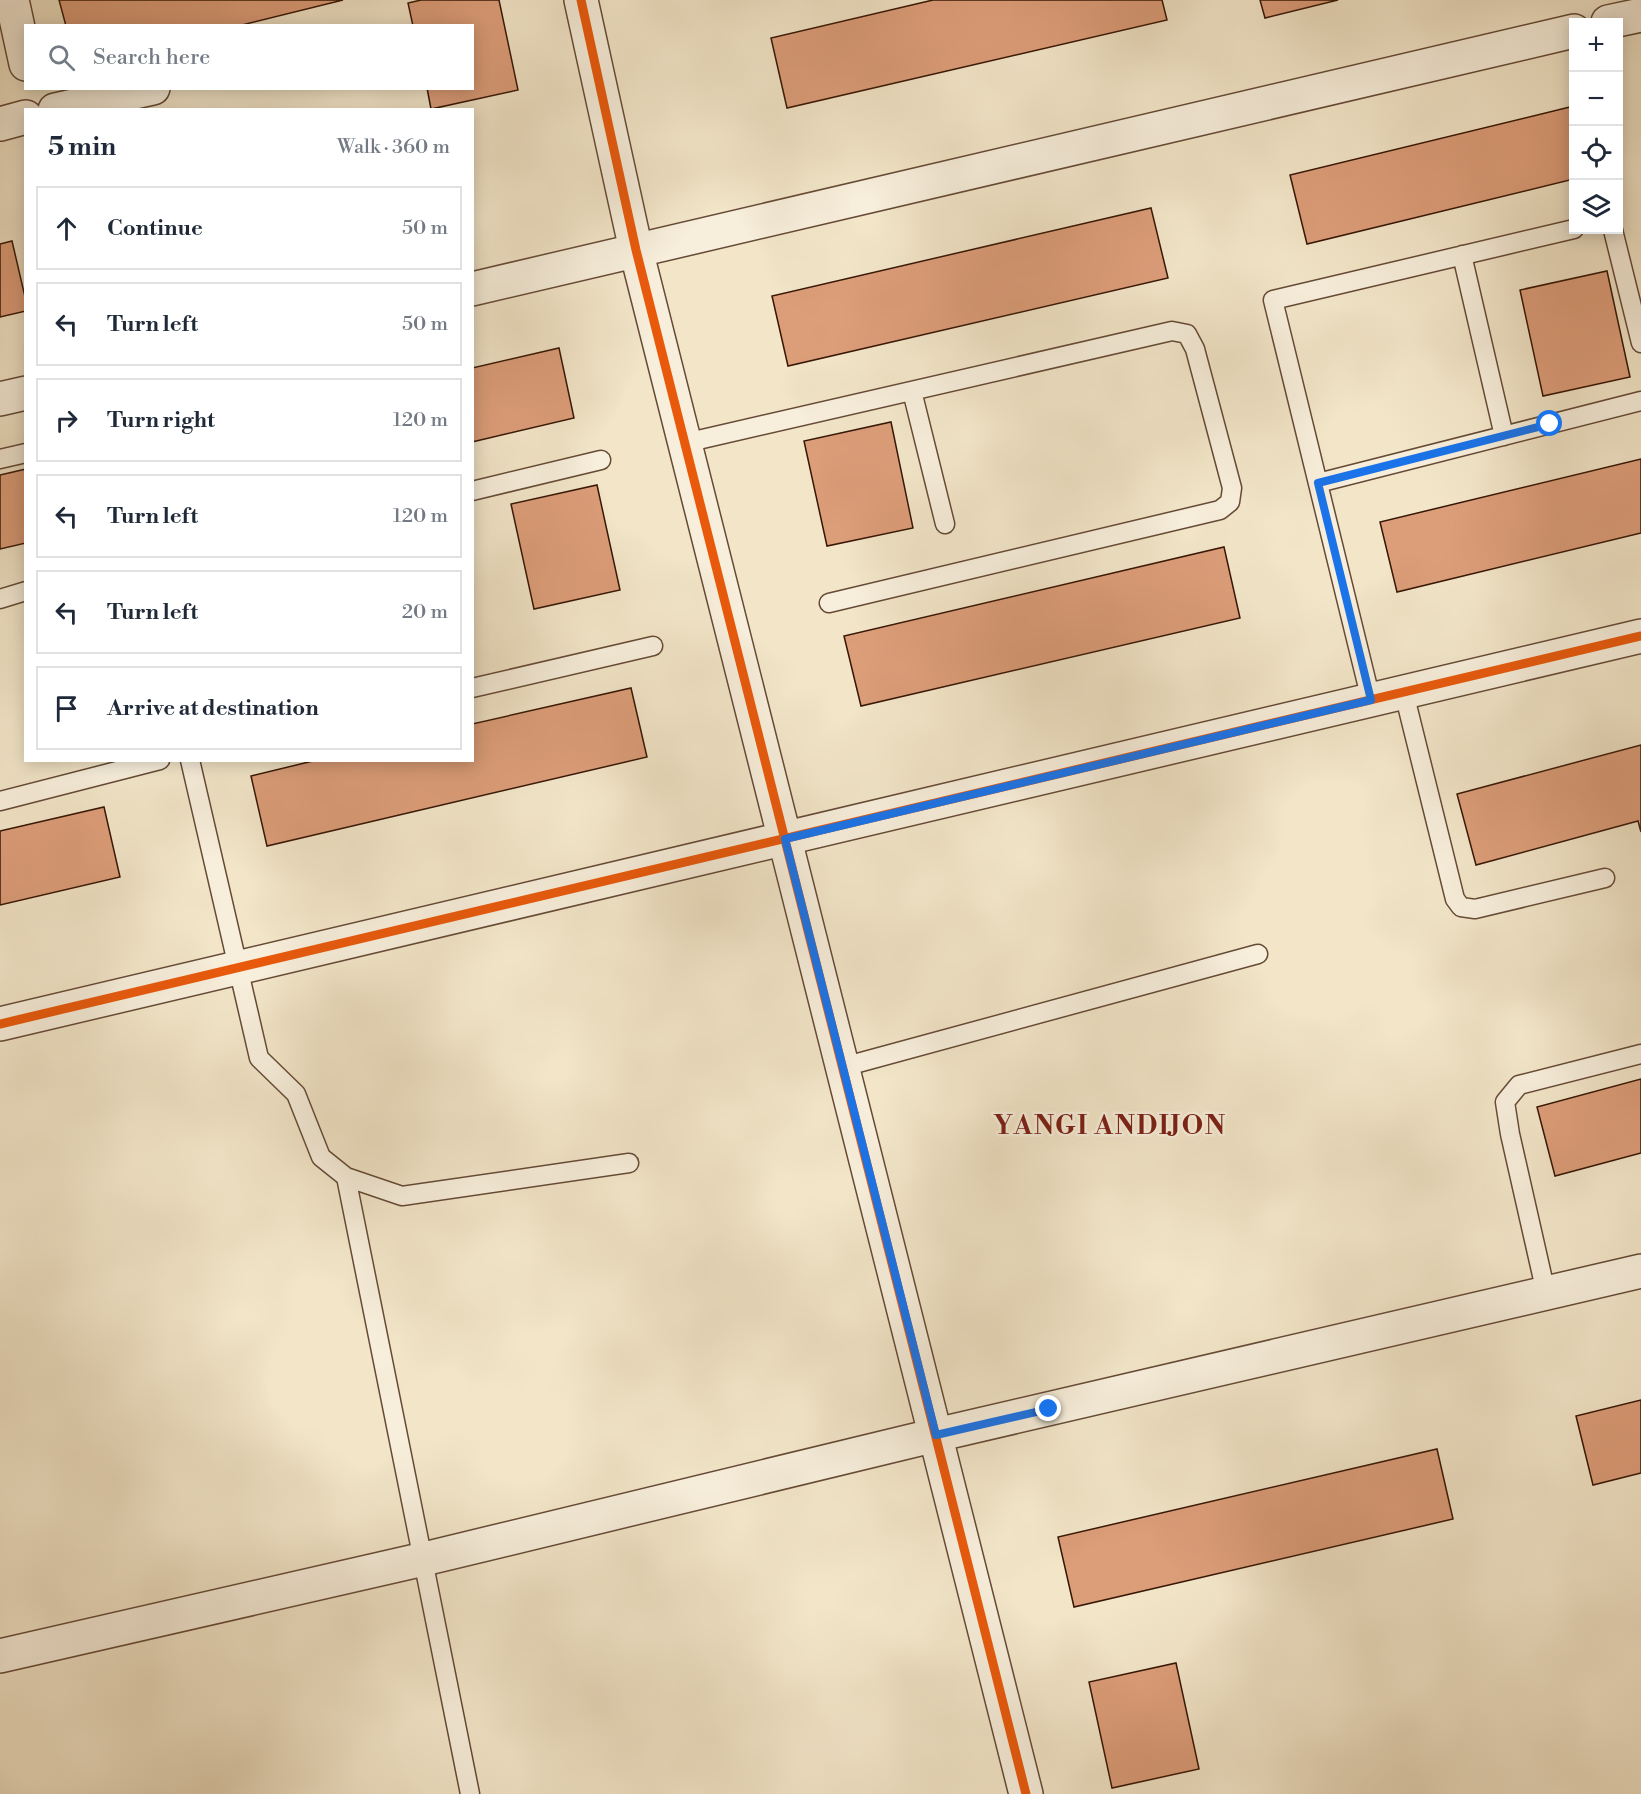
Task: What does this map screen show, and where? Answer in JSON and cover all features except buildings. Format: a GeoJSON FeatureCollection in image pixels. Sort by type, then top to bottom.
{"type":"FeatureCollection","features":[{"type":"Feature","properties":{"kind":"street"},"geometry":{"type":"LineString","coordinates":[[12,0],[24,55]]}},
{"type":"Feature","properties":{"kind":"street"},"geometry":{"type":"LineString","coordinates":[[581,0],[636,250],[1026,1794]]}},
{"type":"Feature","properties":{"kind":"street"},"geometry":{"type":"LineString","coordinates":[[1623,19],[1641,15]]}},
{"type":"Feature","properties":{"kind":"street"},"geometry":{"type":"LineString","coordinates":[[474,289],[1569,32]]}},
{"type":"Feature","properties":{"kind":"street"},"geometry":{"type":"LineString","coordinates":[[30,90],[35,108]]}},
{"type":"Feature","properties":{"kind":"street"},"geometry":{"type":"LineString","coordinates":[[64,108],[144,90]]}},
{"type":"Feature","properties":{"kind":"street"},"geometry":{"type":"LineString","coordinates":[[0,123],[24,117]]}},
{"type":"Feature","properties":{"kind":"street"},"geometry":{"type":"LineString","coordinates":[[0,399],[24,393]]}},
{"type":"Feature","properties":{"kind":"street"},"geometry":{"type":"LineString","coordinates":[[0,1024],[1641,636]]}},
{"type":"Feature","properties":{"kind":"street"},"geometry":{"type":"LineString","coordinates":[[0,1656],[424,1559],[936,1435],[1641,1271]]}},
{"type":"Feature","properties":{"kind":"lane"},"geometry":{"type":"LineString","coordinates":[[1371,700],[1274,300],[1569,230]]}},
{"type":"Feature","properties":{"kind":"lane"},"geometry":{"type":"LineString","coordinates":[[1614,234],[1641,343]]}},
{"type":"Feature","properties":{"kind":"lane"},"geometry":{"type":"LineString","coordinates":[[1462,255],[1504,436]]}},
{"type":"Feature","properties":{"kind":"lane"},"geometry":{"type":"LineString","coordinates":[[685,443],[1172,331],[1187,334],[1195,349],[1232,488],[1230,502],[1220,510],[829,603]]}},
{"type":"Feature","properties":{"kind":"lane"},"geometry":{"type":"LineString","coordinates":[[912,391],[945,524]]}},
{"type":"Feature","properties":{"kind":"lane"},"geometry":{"type":"LineString","coordinates":[[1318,483],[1641,401]]}},
{"type":"Feature","properties":{"kind":"lane"},"geometry":{"type":"LineString","coordinates":[[0,459],[24,453]]}},
{"type":"Feature","properties":{"kind":"lane"},"geometry":{"type":"LineString","coordinates":[[474,491],[601,460]]}},
{"type":"Feature","properties":{"kind":"lane"},"geometry":{"type":"LineString","coordinates":[[0,599],[24,592]]}},
{"type":"Feature","properties":{"kind":"lane"},"geometry":{"type":"LineString","coordinates":[[474,688],[654,646]]}},
{"type":"Feature","properties":{"kind":"lane"},"geometry":{"type":"LineString","coordinates":[[1404,693],[1455,899],[1461,907],[1475,909],[1605,878]]}},
{"type":"Feature","properties":{"kind":"lane"},"geometry":{"type":"LineString","coordinates":[[0,801],[152,762]]}},
{"type":"Feature","properties":{"kind":"lane"},"geometry":{"type":"LineString","coordinates":[[190,762],[259,1058],[296,1094],[321,1157],[346,1177],[402,1196],[629,1163]]}},
{"type":"Feature","properties":{"kind":"lane"},"geometry":{"type":"LineString","coordinates":[[843,1067],[1258,954]]}},
{"type":"Feature","properties":{"kind":"lane"},"geometry":{"type":"LineString","coordinates":[[1546,1293],[1510,1134],[1505,1102],[1519,1085],[1641,1054]]}},
{"type":"Feature","properties":{"kind":"lane"},"geometry":{"type":"LineString","coordinates":[[346,1177],[470,1794]]}},
{"type":"Feature","properties":{"kind":"cycle path"},"geometry":{"type":"LineString","coordinates":[[581,0],[636,250],[1026,1794]]}},
{"type":"Feature","properties":{"kind":"cycle path"},"geometry":{"type":"LineString","coordinates":[[0,1024],[1641,636]]}},
{"type":"Feature","properties":{"kind":"district","name":"YANGI ANDIJON"},"geometry":{"type":"Point","coordinates":[1110,1126]}},
{"type":"Feature","properties":{"kind":"route"},"geometry":{"type":"LineString","coordinates":[[1049,1409],[936,1435],[785,839],[1371,700],[1318,483],[1550,424]]}}]}
